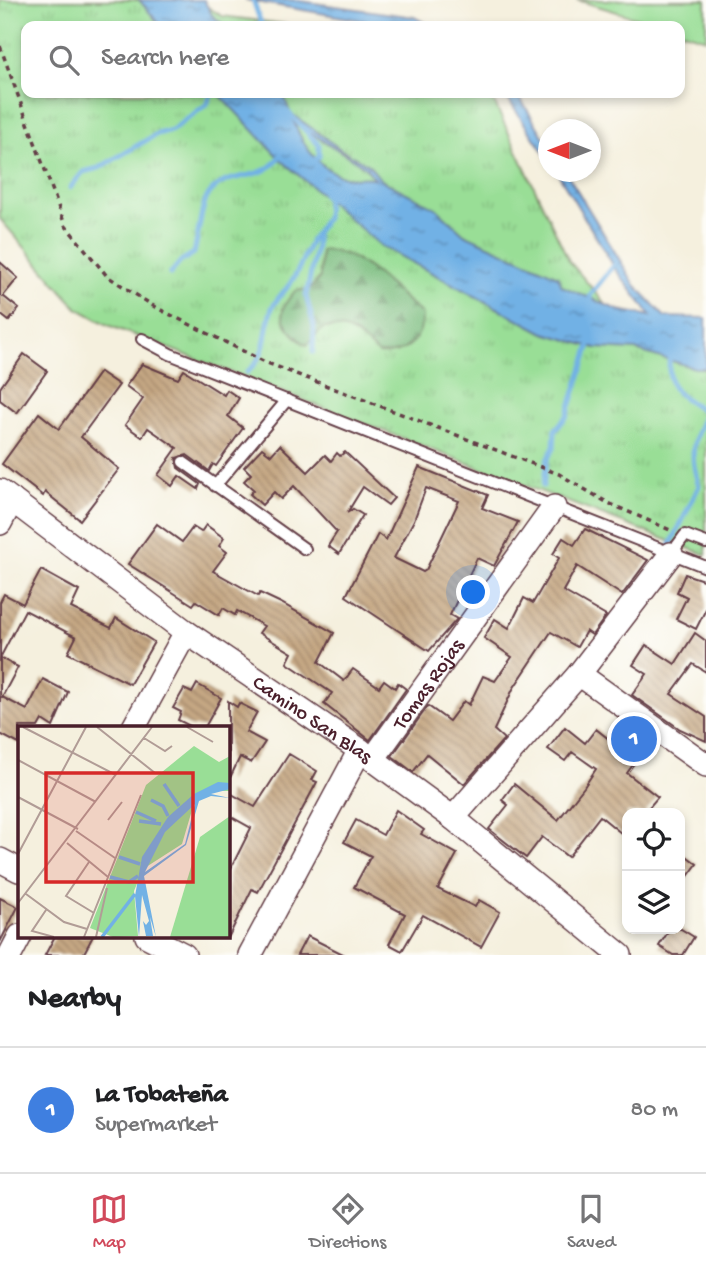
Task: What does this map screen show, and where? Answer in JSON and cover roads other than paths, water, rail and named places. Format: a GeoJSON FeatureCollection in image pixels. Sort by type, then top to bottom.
{"type":"FeatureCollection","features":[{"type":"Feature","properties":{"kind":"street"},"geometry":{"type":"LineString","coordinates":[[0,523],[6,495]]}},
{"type":"Feature","properties":{"kind":"street","name":"Camino San Blas"},"geometry":{"type":"LineString","coordinates":[[6,495],[186,632],[453,818],[620,955]]}},
{"type":"Feature","properties":{"kind":"street","name":"Tomas Rojas"},"geometry":{"type":"LineString","coordinates":[[250,955],[366,755],[554,507]]}},
{"type":"Feature","properties":{"kind":"street"},"geometry":{"type":"LineString","coordinates":[[453,818],[579,674],[672,542]]}},
{"type":"Feature","properties":{"kind":"street"},"geometry":{"type":"LineString","coordinates":[[135,726],[186,632]]}},
{"type":"Feature","properties":{"kind":"street"},"geometry":{"type":"LineString","coordinates":[[579,674],[706,765]]}},
{"type":"Feature","properties":{"kind":"street"},"geometry":{"type":"LineString","coordinates":[[0,860],[18,869]]}},
{"type":"Feature","properties":{"kind":"street"},"geometry":{"type":"LineString","coordinates":[[10,955],[19,937]]}},
{"type":"Feature","properties":{"kind":"street"},"geometry":{"type":"LineString","coordinates":[[149,937],[184,955]]}},
{"type":"Feature","properties":{"kind":"lane"},"geometry":{"type":"LineString","coordinates":[[142,339],[170,354],[554,507],[672,542],[706,567]]}},
{"type":"Feature","properties":{"kind":"lane"},"geometry":{"type":"LineString","coordinates":[[215,486],[287,400]]}},
{"type":"Feature","properties":{"kind":"lane"},"geometry":{"type":"LineString","coordinates":[[183,461],[305,549]]}},
{"type":"Feature","properties":{"kind":"lane"},"geometry":{"type":"LineString","coordinates":[[672,542],[685,535],[706,543]]}},
{"type":"Feature","properties":{"kind":"water"},"geometry":{"type":"Polygon","coordinates":[[[139,0],[204,0],[212,15],[219,21],[157,21],[139,0]]]}},
{"type":"Feature","properties":{"kind":"water"},"geometry":{"type":"Polygon","coordinates":[[[245,0],[293,0],[414,17],[422,21],[365,21],[245,0]]]}},
{"type":"Feature","properties":{"kind":"water"},"geometry":{"type":"Polygon","coordinates":[[[223,98],[285,98],[292,118],[304,142],[319,162],[330,170],[346,177],[374,178],[365,167],[295,123],[292,114],[343,151],[369,165],[381,180],[436,208],[464,234],[558,276],[562,286],[618,310],[651,316],[616,270],[563,182],[572,182],[635,285],[665,317],[706,318],[706,368],[695,368],[635,350],[596,348],[544,333],[381,246],[281,160],[223,98]]]}},
{"type":"Feature","properties":{"kind":"water"},"geometry":{"type":"Polygon","coordinates":[[[507,98],[520,98],[538,128],[538,144],[507,98]]]}},
{"type":"Feature","properties":{"kind":"waterway"},"geometry":{"type":"LineString","coordinates":[[253,0],[260,21]]}},
{"type":"Feature","properties":{"kind":"waterway"},"geometry":{"type":"LineString","coordinates":[[70,188],[83,172],[99,168],[157,134],[172,130],[207,104],[210,98]]}},
{"type":"Feature","properties":{"kind":"waterway"},"geometry":{"type":"LineString","coordinates":[[287,111],[319,145],[319,157],[312,162]]}},
{"type":"Feature","properties":{"kind":"waterway"},"geometry":{"type":"LineString","coordinates":[[170,274],[181,261],[194,253],[202,213],[209,194],[227,181],[266,169],[275,163],[282,152]]}},
{"type":"Feature","properties":{"kind":"waterway"},"geometry":{"type":"LineString","coordinates":[[313,352],[314,326],[306,296],[316,248],[316,233],[326,218],[327,200],[323,193]]}},
{"type":"Feature","properties":{"kind":"waterway"},"geometry":{"type":"LineString","coordinates":[[247,372],[254,366],[262,351],[272,308],[295,277],[315,234]]}},
{"type":"Feature","properties":{"kind":"waterway"},"geometry":{"type":"LineString","coordinates":[[591,304],[590,295],[616,263]]}},
{"type":"Feature","properties":{"kind":"waterway"},"geometry":{"type":"LineString","coordinates":[[543,486],[547,460],[554,447],[555,430],[567,416],[591,342]]}},
{"type":"Feature","properties":{"kind":"waterway"},"geometry":{"type":"LineString","coordinates":[[670,353],[672,385],[681,396],[706,413],[695,440],[693,457],[699,486],[670,546]]}},
{"type":"Feature","properties":{"kind":"place","name":"La Tobateña"},"geometry":{"type":"Point","coordinates":[634,739]}}]}
